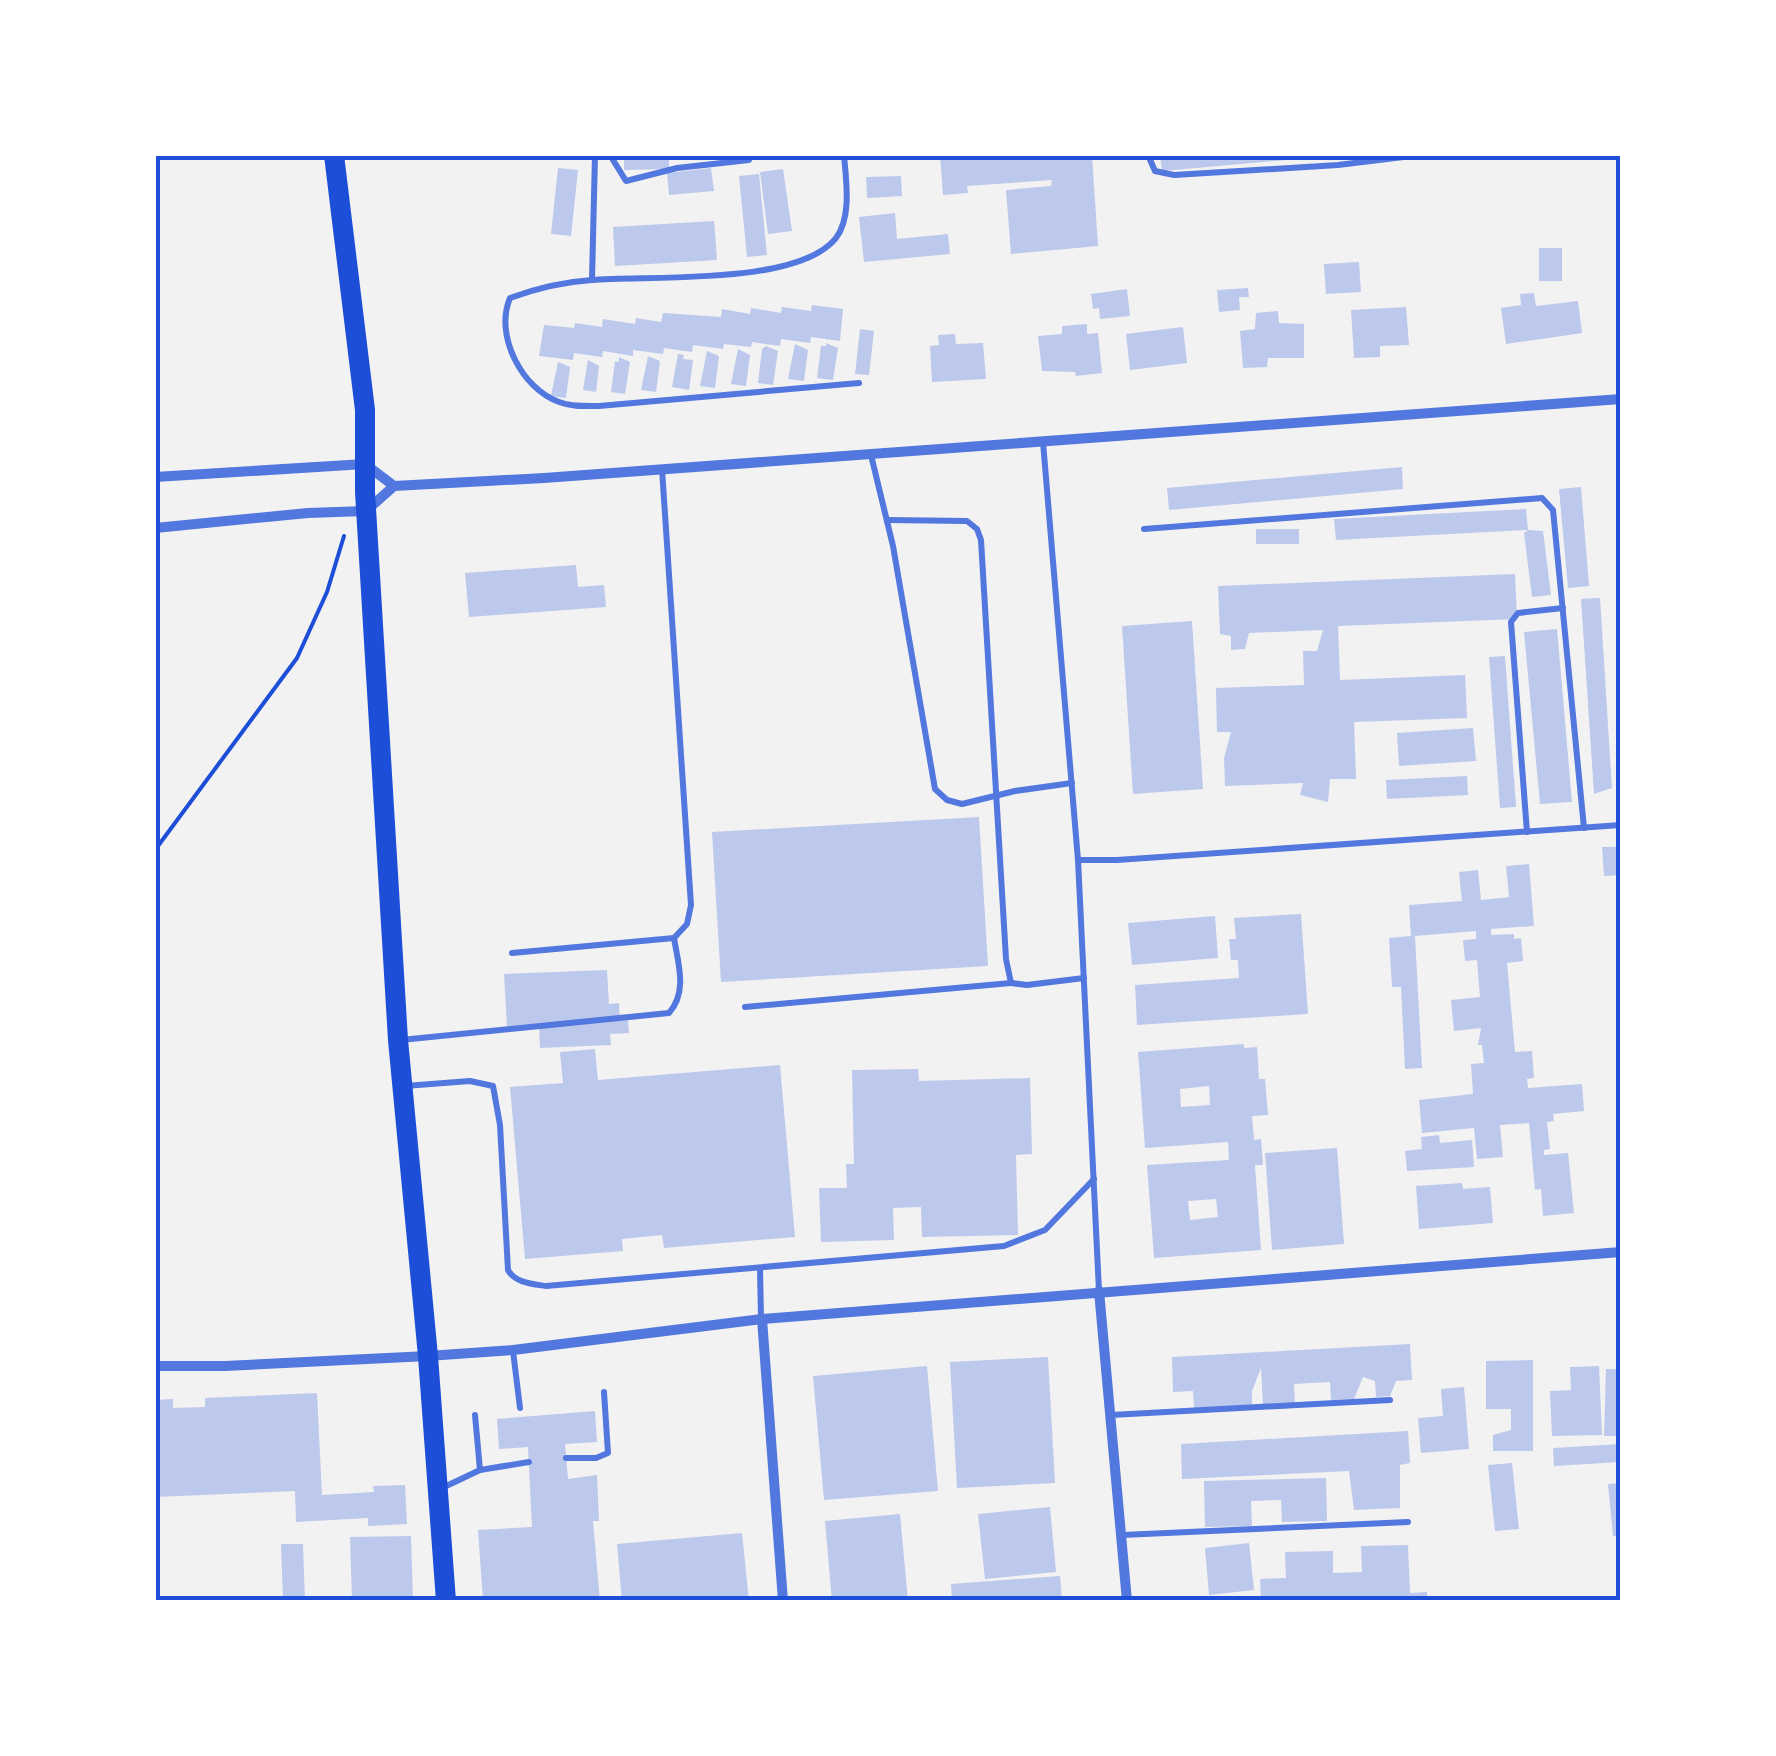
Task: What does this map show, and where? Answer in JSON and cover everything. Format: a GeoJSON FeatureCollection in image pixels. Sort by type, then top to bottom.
{"type":"FeatureCollection","features":[{"type":"Feature","properties":{"kind":"main road"},"geometry":{"type":"LineString","coordinates":[[334,155],[365,410],[366,511],[398,1040],[446,1601]]}},
{"type":"Feature","properties":{"kind":"street"},"geometry":{"type":"LineString","coordinates":[[155,528],[366,511],[394,486],[1621,399]]}},
{"type":"Feature","properties":{"kind":"street"},"geometry":{"type":"LineString","coordinates":[[155,477],[364,464],[394,486]]}},
{"type":"Feature","properties":{"kind":"street"},"geometry":{"type":"LineString","coordinates":[[155,1366],[225,1366],[513,1350],[762,1319],[1621,1252]]}},
{"type":"Feature","properties":{"kind":"street"},"geometry":{"type":"LineString","coordinates":[[1100,1291],[1126,1601]]}},
{"type":"Feature","properties":{"kind":"street"},"geometry":{"type":"LineString","coordinates":[[762,1319],[783,1601]]}},
{"type":"Feature","properties":{"kind":"lane"},"geometry":{"type":"LineString","coordinates":[[592,280],[595,155]]}},
{"type":"Feature","properties":{"kind":"lane"},"geometry":{"type":"LineString","coordinates":[[610,155],[626,181],[677,168],[749,160],[752,155]]}},
{"type":"Feature","properties":{"kind":"lane"},"geometry":{"type":"LineString","coordinates":[[844,155],[847,186],[840,230],[812,258],[740,274],[592,280],[538,287],[510,298],[503,313],[505,335],[516,360],[531,383],[562,404],[599,406],[858,382]]}},
{"type":"Feature","properties":{"kind":"lane"},"geometry":{"type":"LineString","coordinates":[[1148,155],[1155,171],[1174,176],[1420,155]]}},
{"type":"Feature","properties":{"kind":"lane"},"geometry":{"type":"LineString","coordinates":[[1043,441],[1078,860],[1100,1291]]}},
{"type":"Feature","properties":{"kind":"lane"},"geometry":{"type":"LineString","coordinates":[[871,454],[935,789],[947,800],[962,804],[1015,791],[1072,784]]}},
{"type":"Feature","properties":{"kind":"lane"},"geometry":{"type":"LineString","coordinates":[[512,953],[674,938],[687,924],[691,905],[662,468]]}},
{"type":"Feature","properties":{"kind":"lane"},"geometry":{"type":"LineString","coordinates":[[1144,530],[1542,498],[1553,510],[1584,828]]}},
{"type":"Feature","properties":{"kind":"lane"},"geometry":{"type":"LineString","coordinates":[[886,520],[967,521],[978,529],[981,540],[1006,959],[1011,983]]}},
{"type":"Feature","properties":{"kind":"lane"},"geometry":{"type":"LineString","coordinates":[[1526,832],[1511,622],[1518,614],[1562,608]]}},
{"type":"Feature","properties":{"kind":"lane"},"geometry":{"type":"LineString","coordinates":[[1078,860],[1621,825]]}},
{"type":"Feature","properties":{"kind":"lane"},"geometry":{"type":"LineString","coordinates":[[398,1040],[669,1012],[677,1004],[681,989],[674,938]]}},
{"type":"Feature","properties":{"kind":"lane"},"geometry":{"type":"LineString","coordinates":[[745,1007],[1084,978]]}},
{"type":"Feature","properties":{"kind":"lane"},"geometry":{"type":"LineString","coordinates":[[404,1086],[470,1080],[493,1086],[498,1107],[508,1270],[512,1276],[546,1286],[1004,1246],[1045,1230],[1094,1179]]}},
{"type":"Feature","properties":{"kind":"lane"},"geometry":{"type":"LineString","coordinates":[[760,1270],[762,1319]]}},
{"type":"Feature","properties":{"kind":"lane"},"geometry":{"type":"LineString","coordinates":[[513,1350],[520,1408]]}},
{"type":"Feature","properties":{"kind":"lane"},"geometry":{"type":"LineString","coordinates":[[566,1458],[596,1458],[608,1453],[604,1392]]}},
{"type":"Feature","properties":{"kind":"lane"},"geometry":{"type":"LineString","coordinates":[[1110,1416],[1390,1400]]}},
{"type":"Feature","properties":{"kind":"lane"},"geometry":{"type":"LineString","coordinates":[[475,1415],[480,1470]]}},
{"type":"Feature","properties":{"kind":"lane"},"geometry":{"type":"LineString","coordinates":[[438,1490],[480,1470],[529,1462]]}},
{"type":"Feature","properties":{"kind":"lane"},"geometry":{"type":"LineString","coordinates":[[1121,1535],[1408,1522]]}},
{"type":"Feature","properties":{"kind":"path"},"geometry":{"type":"LineString","coordinates":[[155,850],[297,658],[327,592],[343,537],[366,511]]}},
{"type":"Feature","properties":{"kind":"building"},"geometry":{"type":"Polygon","coordinates":[[[624,155],[669,155],[669,169],[624,170],[624,155]]]}},
{"type":"Feature","properties":{"kind":"building"},"geometry":{"type":"Polygon","coordinates":[[[940,155],[1092,155],[1098,246],[1011,254],[1006,190],[1051,186],[1052,180],[967,186],[968,193],[943,195],[940,155]]]}},
{"type":"Feature","properties":{"kind":"building"},"geometry":{"type":"Polygon","coordinates":[[[1160,155],[1309,155],[1309,158],[1162,171],[1160,155]]]}},
{"type":"Feature","properties":{"kind":"building"},"geometry":{"type":"Polygon","coordinates":[[[558,168],[578,170],[571,236],[551,234],[558,168]]]}},
{"type":"Feature","properties":{"kind":"building"},"geometry":{"type":"Polygon","coordinates":[[[711,168],[714,191],[669,195],[667,173],[711,168]]]}},
{"type":"Feature","properties":{"kind":"building"},"geometry":{"type":"Polygon","coordinates":[[[783,169],[792,231],[768,234],[760,172],[783,169]]]}},
{"type":"Feature","properties":{"kind":"building"},"geometry":{"type":"Polygon","coordinates":[[[759,174],[767,255],[747,257],[739,176],[759,174]]]}},
{"type":"Feature","properties":{"kind":"building"},"geometry":{"type":"Polygon","coordinates":[[[901,176],[902,196],[867,198],[866,177],[901,176]]]}},
{"type":"Feature","properties":{"kind":"building"},"geometry":{"type":"Polygon","coordinates":[[[895,213],[897,239],[948,234],[950,254],[864,262],[859,217],[895,213]]]}},
{"type":"Feature","properties":{"kind":"building"},"geometry":{"type":"Polygon","coordinates":[[[714,221],[717,260],[615,266],[613,227],[714,221]]]}},
{"type":"Feature","properties":{"kind":"building"},"geometry":{"type":"Polygon","coordinates":[[[1539,248],[1562,248],[1562,281],[1539,281],[1539,248]]]}},
{"type":"Feature","properties":{"kind":"building"},"geometry":{"type":"Polygon","coordinates":[[[1359,262],[1361,292],[1326,294],[1324,264],[1359,262]]]}},
{"type":"Feature","properties":{"kind":"building"},"geometry":{"type":"Polygon","coordinates":[[[1248,288],[1249,297],[1239,297],[1240,310],[1219,312],[1217,290],[1248,288]]]}},
{"type":"Feature","properties":{"kind":"building"},"geometry":{"type":"Polygon","coordinates":[[[1127,289],[1130,316],[1100,319],[1099,308],[1093,309],[1091,294],[1127,289]]]}},
{"type":"Feature","properties":{"kind":"building"},"geometry":{"type":"Polygon","coordinates":[[[1534,293],[1536,306],[1578,301],[1582,333],[1506,344],[1501,308],[1521,305],[1520,294],[1534,293]]]}},
{"type":"Feature","properties":{"kind":"building"},"geometry":{"type":"Polygon","coordinates":[[[812,305],[843,309],[840,341],[811,337],[810,343],[781,339],[780,346],[752,342],[751,347],[724,344],[723,349],[693,345],[692,352],[664,348],[663,354],[633,350],[633,356],[603,351],[602,357],[574,353],[573,360],[539,356],[544,325],[574,328],[575,323],[602,327],[603,319],[635,324],[636,318],[661,322],[663,313],[721,317],[722,309],[750,314],[751,308],[781,313],[782,307],[811,311],[812,305]]]}},
{"type":"Feature","properties":{"kind":"building"},"geometry":{"type":"Polygon","coordinates":[[[1406,307],[1409,345],[1380,346],[1380,357],[1354,358],[1351,310],[1406,307]]]}},
{"type":"Feature","properties":{"kind":"building"},"geometry":{"type":"Polygon","coordinates":[[[1278,311],[1279,323],[1304,324],[1304,358],[1268,358],[1267,367],[1243,368],[1240,331],[1255,329],[1256,313],[1278,311]]]}},
{"type":"Feature","properties":{"kind":"building"},"geometry":{"type":"Polygon","coordinates":[[[1087,324],[1087,334],[1098,333],[1102,373],[1076,376],[1075,372],[1042,371],[1038,336],[1062,334],[1062,326],[1087,324]]]}},
{"type":"Feature","properties":{"kind":"building"},"geometry":{"type":"Polygon","coordinates":[[[1183,327],[1187,363],[1130,370],[1126,334],[1183,327]]]}},
{"type":"Feature","properties":{"kind":"building"},"geometry":{"type":"Polygon","coordinates":[[[860,329],[874,331],[869,375],[855,374],[860,329]]]}},
{"type":"Feature","properties":{"kind":"building"},"geometry":{"type":"Polygon","coordinates":[[[955,334],[956,344],[983,343],[986,379],[932,382],[930,346],[939,345],[938,335],[955,334]]]}},
{"type":"Feature","properties":{"kind":"building"},"geometry":{"type":"Polygon","coordinates":[[[826,343],[838,348],[833,380],[817,378],[821,346],[826,343]]]}},
{"type":"Feature","properties":{"kind":"building"},"geometry":{"type":"Polygon","coordinates":[[[795,344],[808,350],[804,381],[788,379],[795,344]]]}},
{"type":"Feature","properties":{"kind":"building"},"geometry":{"type":"Polygon","coordinates":[[[766,346],[778,351],[773,385],[758,383],[762,349],[766,346]]]}},
{"type":"Feature","properties":{"kind":"building"},"geometry":{"type":"Polygon","coordinates":[[[738,349],[750,355],[746,386],[731,384],[738,349]]]}},
{"type":"Feature","properties":{"kind":"building"},"geometry":{"type":"Polygon","coordinates":[[[707,351],[719,356],[715,388],[700,386],[707,351]]]}},
{"type":"Feature","properties":{"kind":"building"},"geometry":{"type":"Polygon","coordinates":[[[678,354],[693,360],[689,390],[672,387],[678,354]]]}},
{"type":"Feature","properties":{"kind":"building"},"geometry":{"type":"Polygon","coordinates":[[[648,356],[660,361],[656,392],[641,390],[648,356]]]}},
{"type":"Feature","properties":{"kind":"building"},"geometry":{"type":"Polygon","coordinates":[[[619,357],[630,362],[625,394],[611,392],[615,361],[619,362],[619,357]]]}},
{"type":"Feature","properties":{"kind":"building"},"geometry":{"type":"Polygon","coordinates":[[[588,360],[599,366],[596,392],[583,390],[588,360]]]}},
{"type":"Feature","properties":{"kind":"building"},"geometry":{"type":"Polygon","coordinates":[[[558,362],[570,367],[566,398],[551,396],[558,362]]]}},
{"type":"Feature","properties":{"kind":"building"},"geometry":{"type":"Polygon","coordinates":[[[1402,467],[1403,489],[1169,510],[1167,488],[1402,467]]]}},
{"type":"Feature","properties":{"kind":"building"},"geometry":{"type":"Polygon","coordinates":[[[1581,487],[1589,586],[1568,588],[1559,489],[1581,487]]]}},
{"type":"Feature","properties":{"kind":"building"},"geometry":{"type":"Polygon","coordinates":[[[1526,509],[1528,530],[1336,540],[1334,519],[1526,509]]]}},
{"type":"Feature","properties":{"kind":"building"},"geometry":{"type":"Polygon","coordinates":[[[1256,529],[1299,529],[1299,544],[1256,544],[1256,529]]]}},
{"type":"Feature","properties":{"kind":"building"},"geometry":{"type":"Polygon","coordinates":[[[1543,531],[1551,595],[1532,597],[1524,533],[1543,531]]]}},
{"type":"Feature","properties":{"kind":"building"},"geometry":{"type":"Polygon","coordinates":[[[576,565],[578,587],[604,585],[606,607],[469,617],[465,573],[576,565]]]}},
{"type":"Feature","properties":{"kind":"building"},"geometry":{"type":"Polygon","coordinates":[[[1515,574],[1517,619],[1338,626],[1340,680],[1465,675],[1467,718],[1354,722],[1356,779],[1330,779],[1328,802],[1300,795],[1303,783],[1225,786],[1224,758],[1231,732],[1217,732],[1216,688],[1304,685],[1303,651],[1317,651],[1323,630],[1249,633],[1245,649],[1231,650],[1231,636],[1220,634],[1218,586],[1515,574]]]}},
{"type":"Feature","properties":{"kind":"building"},"geometry":{"type":"Polygon","coordinates":[[[1600,598],[1612,788],[1594,794],[1581,599],[1600,598]]]}},
{"type":"Feature","properties":{"kind":"building"},"geometry":{"type":"Polygon","coordinates":[[[1192,621],[1203,789],[1133,794],[1122,626],[1192,621]]]}},
{"type":"Feature","properties":{"kind":"building"},"geometry":{"type":"Polygon","coordinates":[[[1557,629],[1572,802],[1540,804],[1524,632],[1557,629]]]}},
{"type":"Feature","properties":{"kind":"building"},"geometry":{"type":"Polygon","coordinates":[[[1505,656],[1516,807],[1500,808],[1489,657],[1505,656]]]}},
{"type":"Feature","properties":{"kind":"building"},"geometry":{"type":"Polygon","coordinates":[[[1473,728],[1476,761],[1399,766],[1397,733],[1473,728]]]}},
{"type":"Feature","properties":{"kind":"building"},"geometry":{"type":"Polygon","coordinates":[[[1467,776],[1468,795],[1387,799],[1386,780],[1467,776]]]}},
{"type":"Feature","properties":{"kind":"building"},"geometry":{"type":"Polygon","coordinates":[[[979,817],[988,966],[721,982],[712,832],[979,817]]]}},
{"type":"Feature","properties":{"kind":"building"},"geometry":{"type":"Polygon","coordinates":[[[1602,847],[1621,847],[1621,875],[1604,876],[1602,847]]]}},
{"type":"Feature","properties":{"kind":"building"},"geometry":{"type":"Polygon","coordinates":[[[1529,864],[1534,926],[1491,929],[1491,935],[1514,934],[1514,939],[1521,938],[1523,961],[1507,963],[1515,1052],[1532,1051],[1534,1078],[1527,1079],[1528,1088],[1582,1084],[1584,1111],[1553,1114],[1554,1121],[1547,1122],[1550,1149],[1544,1150],[1544,1155],[1568,1153],[1574,1213],[1543,1216],[1541,1189],[1535,1190],[1529,1123],[1500,1125],[1503,1157],[1477,1159],[1474,1128],[1422,1133],[1419,1100],[1473,1094],[1471,1064],[1484,1063],[1482,1045],[1478,1045],[1481,1028],[1454,1031],[1451,1000],[1480,997],[1477,960],[1465,961],[1463,940],[1476,939],[1476,931],[1415,936],[1422,1068],[1405,1069],[1401,987],[1392,987],[1389,938],[1411,936],[1409,905],[1462,901],[1459,872],[1478,870],[1481,900],[1509,897],[1506,866],[1529,864]]]}},
{"type":"Feature","properties":{"kind":"building"},"geometry":{"type":"Polygon","coordinates":[[[1301,914],[1308,1014],[1137,1025],[1135,985],[1239,978],[1238,960],[1231,960],[1229,939],[1236,939],[1234,918],[1301,914]]]}},
{"type":"Feature","properties":{"kind":"building"},"geometry":{"type":"Polygon","coordinates":[[[1215,916],[1218,958],[1132,965],[1128,923],[1215,916]]]}},
{"type":"Feature","properties":{"kind":"building"},"geometry":{"type":"Polygon","coordinates":[[[607,970],[609,1004],[619,1003],[620,1021],[628,1020],[629,1033],[610,1034],[611,1045],[540,1048],[539,1025],[507,1026],[504,974],[607,970]]]}},
{"type":"Feature","properties":{"kind":"building"},"geometry":{"type":"Polygon","coordinates":[[[1244,1044],[1244,1048],[1257,1047],[1259,1079],[1265,1079],[1268,1115],[1252,1116],[1254,1140],[1261,1139],[1263,1165],[1255,1165],[1261,1250],[1154,1258],[1147,1165],[1229,1160],[1228,1142],[1145,1148],[1138,1052],[1244,1044]],[[1209,1086],[1180,1089],[1181,1107],[1210,1105],[1209,1086]],[[1216,1199],[1188,1201],[1190,1220],[1218,1217],[1216,1199]]]}},
{"type":"Feature","properties":{"kind":"building"},"geometry":{"type":"Polygon","coordinates":[[[595,1049],[598,1080],[780,1065],[795,1237],[664,1248],[662,1235],[622,1239],[623,1251],[525,1259],[510,1087],[563,1083],[560,1052],[595,1049]]]}},
{"type":"Feature","properties":{"kind":"building"},"geometry":{"type":"Polygon","coordinates":[[[918,1069],[919,1081],[1030,1078],[1032,1154],[1016,1155],[1018,1235],[922,1237],[921,1207],[893,1208],[894,1240],[821,1242],[819,1188],[847,1188],[846,1164],[854,1164],[852,1070],[918,1069]]]}},
{"type":"Feature","properties":{"kind":"building"},"geometry":{"type":"Polygon","coordinates":[[[1439,1135],[1440,1143],[1472,1140],[1474,1167],[1407,1171],[1405,1151],[1422,1149],[1421,1137],[1439,1135]]]}},
{"type":"Feature","properties":{"kind":"building"},"geometry":{"type":"Polygon","coordinates":[[[1337,1148],[1344,1244],[1272,1250],[1265,1153],[1337,1148]]]}},
{"type":"Feature","properties":{"kind":"building"},"geometry":{"type":"Polygon","coordinates":[[[1462,1183],[1463,1189],[1490,1187],[1493,1223],[1419,1229],[1416,1186],[1462,1183]]]}},
{"type":"Feature","properties":{"kind":"building"},"geometry":{"type":"Polygon","coordinates":[[[1410,1344],[1412,1380],[1396,1381],[1390,1396],[1376,1397],[1375,1381],[1363,1377],[1354,1399],[1331,1400],[1330,1382],[1294,1384],[1295,1405],[1263,1406],[1261,1368],[1252,1391],[1252,1405],[1194,1408],[1193,1391],[1173,1392],[1172,1357],[1410,1344]]]}},
{"type":"Feature","properties":{"kind":"building"},"geometry":{"type":"Polygon","coordinates":[[[1048,1357],[1055,1483],[957,1488],[950,1362],[1048,1357]]]}},
{"type":"Feature","properties":{"kind":"building"},"geometry":{"type":"Polygon","coordinates":[[[1533,1360],[1533,1451],[1493,1451],[1493,1435],[1511,1430],[1511,1409],[1486,1409],[1486,1361],[1533,1360]]]}},
{"type":"Feature","properties":{"kind":"building"},"geometry":{"type":"Polygon","coordinates":[[[927,1366],[938,1491],[824,1500],[813,1376],[927,1366]]]}},
{"type":"Feature","properties":{"kind":"building"},"geometry":{"type":"Polygon","coordinates":[[[1599,1366],[1602,1435],[1552,1436],[1550,1391],[1571,1390],[1570,1367],[1599,1366]]]}},
{"type":"Feature","properties":{"kind":"building"},"geometry":{"type":"Polygon","coordinates":[[[1606,1369],[1621,1369],[1621,1436],[1604,1436],[1606,1369]]]}},
{"type":"Feature","properties":{"kind":"building"},"geometry":{"type":"Polygon","coordinates":[[[1464,1387],[1469,1449],[1421,1453],[1418,1418],[1443,1416],[1441,1389],[1464,1387]]]}},
{"type":"Feature","properties":{"kind":"building"},"geometry":{"type":"Polygon","coordinates":[[[317,1393],[322,1495],[374,1492],[373,1486],[405,1485],[407,1524],[368,1526],[368,1518],[296,1522],[295,1491],[155,1497],[155,1400],[173,1399],[173,1408],[205,1407],[205,1398],[317,1393]]]}},
{"type":"Feature","properties":{"kind":"building"},"geometry":{"type":"Polygon","coordinates":[[[595,1411],[597,1442],[565,1444],[568,1479],[597,1475],[599,1521],[593,1521],[600,1601],[483,1601],[478,1530],[532,1527],[528,1447],[499,1449],[497,1419],[595,1411]]]}},
{"type":"Feature","properties":{"kind":"building"},"geometry":{"type":"Polygon","coordinates":[[[1408,1431],[1410,1463],[1400,1465],[1400,1508],[1354,1510],[1349,1471],[1182,1479],[1181,1444],[1408,1431]]]}},
{"type":"Feature","properties":{"kind":"building"},"geometry":{"type":"Polygon","coordinates":[[[1621,1444],[1621,1462],[1554,1466],[1553,1448],[1621,1444]]]}},
{"type":"Feature","properties":{"kind":"building"},"geometry":{"type":"Polygon","coordinates":[[[1512,1463],[1519,1529],[1495,1531],[1488,1465],[1512,1463]]]}},
{"type":"Feature","properties":{"kind":"building"},"geometry":{"type":"Polygon","coordinates":[[[1326,1478],[1327,1521],[1282,1522],[1281,1500],[1251,1501],[1252,1526],[1205,1527],[1204,1481],[1326,1478]]]}},
{"type":"Feature","properties":{"kind":"building"},"geometry":{"type":"Polygon","coordinates":[[[1621,1483],[1621,1536],[1613,1536],[1608,1484],[1621,1483]]]}},
{"type":"Feature","properties":{"kind":"building"},"geometry":{"type":"Polygon","coordinates":[[[1050,1507],[1056,1572],[985,1579],[978,1514],[1050,1507]]]}},
{"type":"Feature","properties":{"kind":"building"},"geometry":{"type":"Polygon","coordinates":[[[900,1514],[908,1601],[832,1601],[825,1521],[900,1514]]]}},
{"type":"Feature","properties":{"kind":"building"},"geometry":{"type":"Polygon","coordinates":[[[742,1533],[749,1601],[622,1601],[617,1544],[742,1533]]]}},
{"type":"Feature","properties":{"kind":"building"},"geometry":{"type":"Polygon","coordinates":[[[411,1536],[413,1601],[352,1601],[350,1537],[411,1536]]]}},
{"type":"Feature","properties":{"kind":"building"},"geometry":{"type":"Polygon","coordinates":[[[1249,1543],[1254,1590],[1209,1595],[1205,1548],[1249,1543]]]}},
{"type":"Feature","properties":{"kind":"building"},"geometry":{"type":"Polygon","coordinates":[[[281,1544],[303,1544],[305,1601],[283,1601],[281,1544]]]}},
{"type":"Feature","properties":{"kind":"building"},"geometry":{"type":"Polygon","coordinates":[[[1408,1545],[1410,1593],[1427,1592],[1427,1601],[1261,1601],[1260,1579],[1286,1578],[1285,1552],[1333,1551],[1333,1573],[1362,1572],[1361,1546],[1408,1545]]]}},
{"type":"Feature","properties":{"kind":"building"},"geometry":{"type":"Polygon","coordinates":[[[1060,1576],[1062,1601],[952,1601],[951,1584],[1060,1576]]]}}]}
